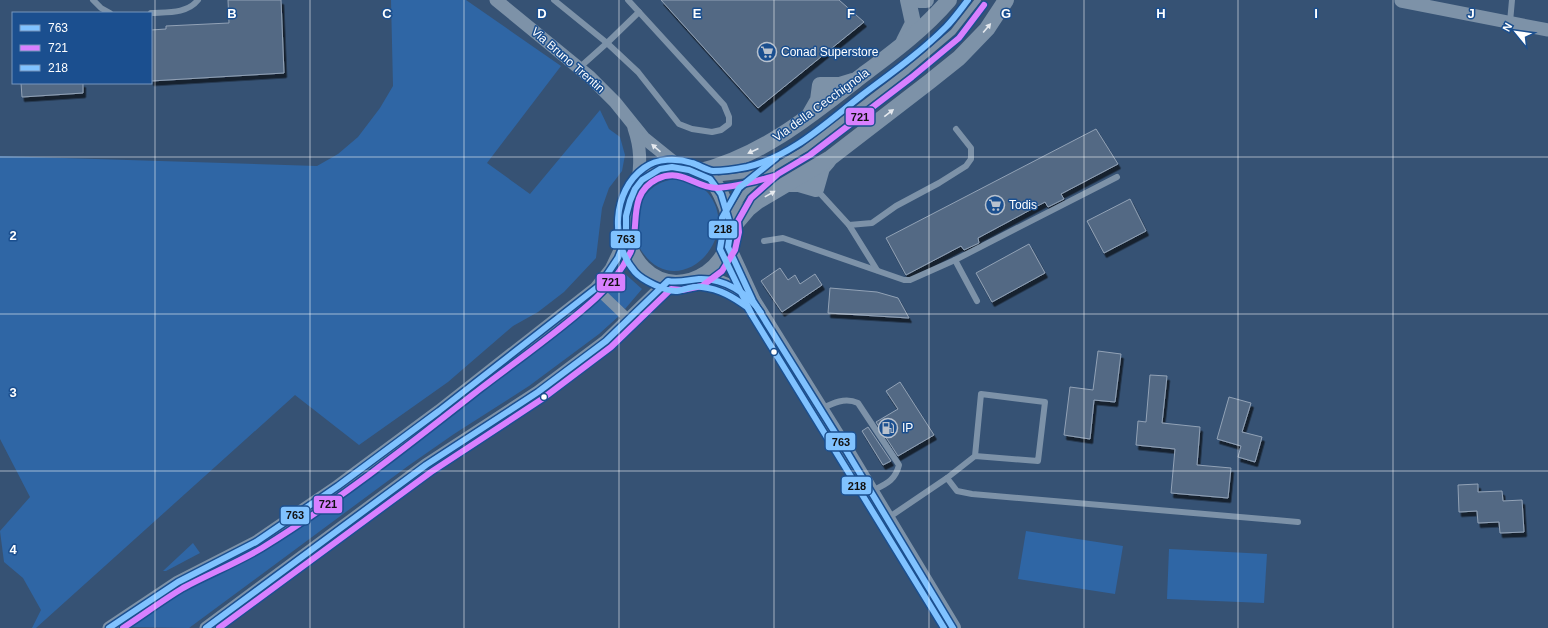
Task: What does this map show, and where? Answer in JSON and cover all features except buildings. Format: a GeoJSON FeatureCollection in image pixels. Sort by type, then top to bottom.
{"type":"FeatureCollection","features":[{"type":"Feature","properties":{"kind":"street","name":"Via Bruno Trentin"},"geometry":{"type":"LineString","coordinates":[[496,0],[579,68],[615,102],[634,126],[656,148],[680,167]]}},
{"type":"Feature","properties":{"kind":"street"},"geometry":{"type":"LineString","coordinates":[[900,47],[913,24],[908,0]]}},
{"type":"Feature","properties":{"kind":"street"},"geometry":{"type":"LineString","coordinates":[[919,0],[926,0]]}},
{"type":"Feature","properties":{"kind":"street","name":"Via della Cecchignola"},"geometry":{"type":"LineString","coordinates":[[703,176],[762,147],[810,115],[818,100],[820,85],[840,85],[856,80],[918,34],[949,0]]}},
{"type":"Feature","properties":{"kind":"street"},"geometry":{"type":"LineString","coordinates":[[730,224],[758,201],[829,159],[959,58],[987,29],[1006,0]]}},
{"type":"Feature","properties":{"kind":"street"},"geometry":{"type":"LineString","coordinates":[[1398,1],[1548,30]]}},
{"type":"Feature","properties":{"kind":"street","name":"Via Bruno Trentin"},"geometry":{"type":"LineString","coordinates":[[634,126],[640,150],[641,163],[637,186]]}},
{"type":"Feature","properties":{"kind":"street"},"geometry":{"type":"LineString","coordinates":[[789,184],[799,184],[816,189],[822,168],[829,159]]}},
{"type":"Feature","properties":{"kind":"street"},"geometry":{"type":"LineString","coordinates":[[699,278],[717,265],[728,247],[730,224],[721,194],[703,176],[680,167],[660,169],[649,174],[637,186],[628,209],[626,238],[628,248],[641,267],[651,275],[668,281],[681,282],[699,278],[717,281],[734,288],[753,301]]}},
{"type":"Feature","properties":{"kind":"street"},"geometry":{"type":"LineString","coordinates":[[109,628],[178,582],[256,542],[276,529],[338,486],[439,411],[596,288],[615,264],[626,238]]}},
{"type":"Feature","properties":{"kind":"street"},"geometry":{"type":"LineString","coordinates":[[728,247],[753,301],[872,491],[887,519],[954,628]]}},
{"type":"Feature","properties":{"kind":"street"},"geometry":{"type":"LineString","coordinates":[[206,628],[426,466],[538,392],[606,341],[668,281]]}},
{"type":"Feature","properties":{"kind":"street"},"geometry":{"type":"LineString","coordinates":[[602,294],[623,314]]}},
{"type":"Feature","properties":{"kind":"lane"},"geometry":{"type":"LineString","coordinates":[[93,0],[101,8],[108,12]]}},
{"type":"Feature","properties":{"kind":"lane"},"geometry":{"type":"LineString","coordinates":[[152,13],[182,11],[193,5],[198,0]]}},
{"type":"Feature","properties":{"kind":"lane"},"geometry":{"type":"LineString","coordinates":[[554,0],[608,43],[638,72],[678,124],[692,129],[712,132],[720,130],[729,124],[729,117],[724,105],[628,0]]}},
{"type":"Feature","properties":{"kind":"lane","name":"Via della Cecchignola"},"geometry":{"type":"LineString","coordinates":[[730,224],[745,194],[773,168],[805,149],[907,71],[953,32],[978,0]]}},
{"type":"Feature","properties":{"kind":"lane"},"geometry":{"type":"LineString","coordinates":[[1510,22],[1512,0]]}},
{"type":"Feature","properties":{"kind":"lane"},"geometry":{"type":"LineString","coordinates":[[579,68],[608,43],[639,12]]}},
{"type":"Feature","properties":{"kind":"lane"},"geometry":{"type":"LineString","coordinates":[[849,225],[872,223],[896,206],[939,183],[966,166],[971,159],[971,148],[956,129]]}},
{"type":"Feature","properties":{"kind":"lane","name":"Via della Cecchignola"},"geometry":{"type":"LineString","coordinates":[[703,176],[747,175],[773,168]]}},
{"type":"Feature","properties":{"kind":"lane"},"geometry":{"type":"LineString","coordinates":[[764,241],[783,238],[904,280],[910,280],[955,260],[1117,177]]}},
{"type":"Feature","properties":{"kind":"lane"},"geometry":{"type":"LineString","coordinates":[[816,189],[849,225],[877,270]]}},
{"type":"Feature","properties":{"kind":"lane"},"geometry":{"type":"LineString","coordinates":[[955,260],[976,301]]}},
{"type":"Feature","properties":{"kind":"lane"},"geometry":{"type":"LineString","coordinates":[[887,519],[947,478],[975,456],[1038,461],[1044,402],[981,394],[975,456]]}},
{"type":"Feature","properties":{"kind":"lane"},"geometry":{"type":"LineString","coordinates":[[821,409],[836,402],[850,399],[858,403],[899,465],[891,482],[872,491]]}},
{"type":"Feature","properties":{"kind":"lane"},"geometry":{"type":"LineString","coordinates":[[947,478],[957,491],[972,494],[1298,522]]}},
{"type":"Feature","properties":{"kind":"shaded area"},"geometry":{"type":"Polygon","coordinates":[[[391,0],[466,0],[561,66],[487,163],[530,194],[600,110],[609,129],[620,137],[625,155],[622,171],[609,188],[602,208],[596,258],[564,292],[538,312],[513,326],[448,382],[359,445],[295,395],[36,628],[32,628],[41,610],[23,578],[4,562],[0,531],[30,497],[0,439],[0,156],[317,166],[338,154],[358,137],[380,108],[393,86],[391,0]]]}},
{"type":"Feature","properties":{"kind":"shaded area"},"geometry":{"type":"Polygon","coordinates":[[[673,179],[692,182],[700,186],[708,193],[717,211],[718,228],[713,245],[702,259],[689,268],[673,271],[658,267],[643,253],[636,237],[635,220],[637,211],[645,195],[656,185],[673,179]]]}},
{"type":"Feature","properties":{"kind":"shaded area"},"geometry":{"type":"Polygon","coordinates":[[[623,272],[642,289],[625,309],[605,292],[623,272]]]}},
{"type":"Feature","properties":{"kind":"shaded area"},"geometry":{"type":"Polygon","coordinates":[[[600,297],[619,316],[599,334],[529,386],[454,434],[408,466],[189,628],[128,627],[181,590],[287,536],[476,396],[524,355],[577,317],[600,297]]]}},
{"type":"Feature","properties":{"kind":"shaded area"},"geometry":{"type":"Polygon","coordinates":[[[1026,531],[1123,546],[1115,594],[1018,579],[1026,531]]]}},
{"type":"Feature","properties":{"kind":"shaded area"},"geometry":{"type":"Polygon","coordinates":[[[193,543],[200,553],[166,571],[163,571],[193,543]]]}},
{"type":"Feature","properties":{"kind":"shaded area"},"geometry":{"type":"Polygon","coordinates":[[[1169,549],[1267,554],[1264,603],[1167,599],[1169,549]]]}},
{"type":"Feature","properties":{"kind":"transit line","name":"218"},"geometry":{"type":"LineString","coordinates":[[944,628],[747,307],[731,297],[715,290],[696,287],[672,291],[654,285],[638,275],[627,260],[621,247],[618,232],[618,218],[620,203],[633,178],[644,168],[655,162],[680,160],[713,171],[726,170],[747,167],[763,162],[793,147],[821,128],[926,46],[949,24],[968,0]]}},
{"type":"Feature","properties":{"kind":"transit line","name":"721"},"geometry":{"type":"LineString","coordinates":[[219,628],[431,472],[542,399],[611,347],[671,289],[682,290],[702,286],[722,271],[735,250],[739,232],[738,221],[751,198],[778,174],[810,155],[912,77],[959,38],[984,5]]}},
{"type":"Feature","properties":{"kind":"transit line","name":"218"},"geometry":{"type":"LineString","coordinates":[[752,315],[720,249],[723,231],[722,218],[739,188],[776,158]]}},
{"type":"Feature","properties":{"kind":"transit line","name":"763"},"geometry":{"type":"LineString","coordinates":[[109,628],[178,582],[256,542],[338,486],[439,411],[600,285],[618,258],[626,238],[626,216],[635,189],[642,180],[660,169],[672,167],[689,170],[710,179],[721,194],[731,227],[728,247],[753,301],[847,452],[953,628]]}},
{"type":"Feature","properties":{"kind":"transit line","name":"721"},"geometry":{"type":"LineString","coordinates":[[123,628],[183,588],[262,548],[346,492],[582,310],[611,282],[628,258],[633,241],[638,202],[648,185],[657,179],[674,175],[702,185],[717,188],[739,185],[775,176]]}},
{"type":"Feature","properties":{"kind":"transit line","name":"763"},"geometry":{"type":"LineString","coordinates":[[206,628],[426,465],[538,392],[606,341],[668,281],[676,282],[708,279],[726,284],[742,293],[761,313]]}},
{"type":"Feature","properties":{"kind":"place","name":"Conad Superstore"},"geometry":{"type":"Point","coordinates":[767,52]}},
{"type":"Feature","properties":{"kind":"place","name":"Todis"},"geometry":{"type":"Point","coordinates":[995,205]}},
{"type":"Feature","properties":{"kind":"place","name":"IP"},"geometry":{"type":"Point","coordinates":[888,428]}}]}
